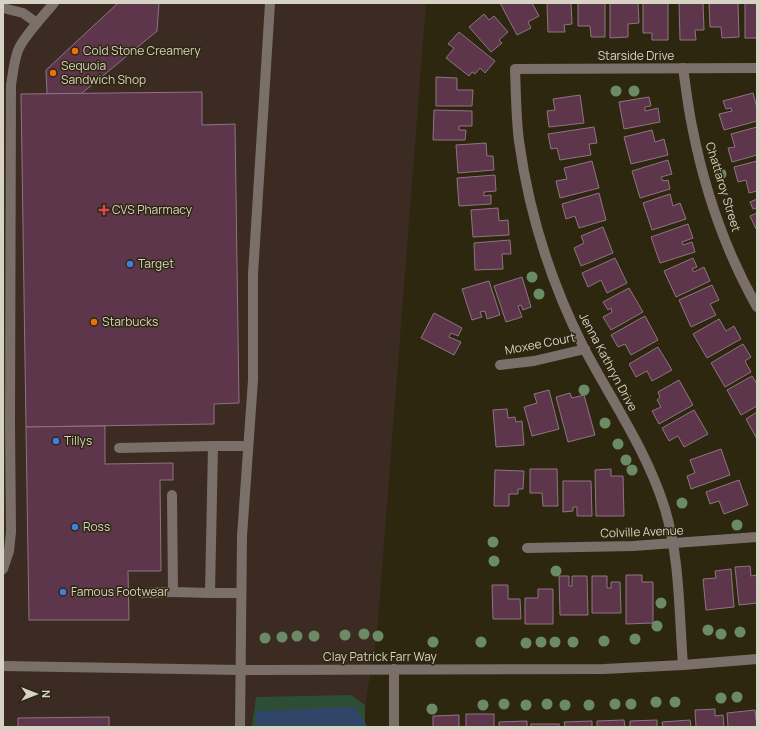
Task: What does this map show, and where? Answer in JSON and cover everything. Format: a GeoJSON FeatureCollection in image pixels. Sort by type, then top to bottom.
{"type":"FeatureCollection","features":[{"type":"Feature","properties":{"kind":"street"},"geometry":{"type":"LineString","coordinates":[[3,569],[10,551],[11,532],[7,425],[11,85],[15,61],[20,47],[37,23],[54,3]]}},
{"type":"Feature","properties":{"kind":"street"},"geometry":{"type":"LineString","coordinates":[[240,727],[242,536],[253,380],[253,274],[270,3]]}},
{"type":"Feature","properties":{"kind":"street"},"geometry":{"type":"LineString","coordinates":[[3,8],[23,13],[37,23]]}},
{"type":"Feature","properties":{"kind":"street","name":"Chattaroy Street"},"geometry":{"type":"LineString","coordinates":[[683,68],[692,126],[703,171],[717,216],[731,252],[757,307]]}},
{"type":"Feature","properties":{"kind":"street","name":"Starside Drive"},"geometry":{"type":"LineString","coordinates":[[515,69],[757,68]]}},
{"type":"Feature","properties":{"kind":"street","name":"Jenna Kathryn Drive"},"geometry":{"type":"LineString","coordinates":[[515,69],[519,141],[528,192],[550,271],[565,309],[585,349],[645,457],[665,510],[676,561],[683,665]]}},
{"type":"Feature","properties":{"kind":"street","name":"Moxee Court"},"geometry":{"type":"LineString","coordinates":[[500,365],[534,361],[585,349]]}},
{"type":"Feature","properties":{"kind":"street"},"geometry":{"type":"LineString","coordinates":[[210,593],[212,446]]}},
{"type":"Feature","properties":{"kind":"street"},"geometry":{"type":"LineString","coordinates":[[119,448],[248,446]]}},
{"type":"Feature","properties":{"kind":"street"},"geometry":{"type":"LineString","coordinates":[[172,495],[173,592]]}},
{"type":"Feature","properties":{"kind":"street","name":"Colville Avenue"},"geometry":{"type":"LineString","coordinates":[[527,548],[633,546],[757,537]]}},
{"type":"Feature","properties":{"kind":"street"},"geometry":{"type":"LineString","coordinates":[[142,593],[241,593]]}},
{"type":"Feature","properties":{"kind":"street","name":"Clay Patrick Farr Way"},"geometry":{"type":"LineString","coordinates":[[3,666],[241,670],[394,670],[604,668],[683,665],[757,659]]}},
{"type":"Feature","properties":{"kind":"street"},"geometry":{"type":"LineString","coordinates":[[394,670],[394,727]]}},
{"type":"Feature","properties":{"kind":"shaded area"},"geometry":{"type":"Polygon","coordinates":[[[3,3],[426,3],[377,633],[364,712],[364,727],[3,727],[3,3]]]}},
{"type":"Feature","properties":{"kind":"green space"},"geometry":{"type":"Polygon","coordinates":[[[351,695],[365,705],[365,727],[252,727],[256,697],[351,695]]]}},
{"type":"Feature","properties":{"kind":"water"},"geometry":{"type":"Polygon","coordinates":[[[354,707],[366,724],[366,727],[255,727],[256,711],[354,707]]]}},
{"type":"Feature","properties":{"kind":"building"},"geometry":{"type":"Polygon","coordinates":[[[118,3],[159,3],[157,31],[81,94],[47,94],[46,70],[118,3]]]}},
{"type":"Feature","properties":{"kind":"building"},"geometry":{"type":"Polygon","coordinates":[[[500,3],[532,3],[539,16],[528,22],[531,28],[517,35],[500,3]]]}},
{"type":"Feature","properties":{"kind":"building"},"geometry":{"type":"Polygon","coordinates":[[[547,3],[571,3],[572,24],[564,25],[565,32],[548,32],[547,3]]]}},
{"type":"Feature","properties":{"kind":"building"},"geometry":{"type":"Polygon","coordinates":[[[578,3],[605,3],[605,37],[591,37],[590,26],[578,26],[578,3]]]}},
{"type":"Feature","properties":{"kind":"building"},"geometry":{"type":"Polygon","coordinates":[[[610,3],[638,3],[639,23],[628,24],[628,37],[610,38],[610,3]]]}},
{"type":"Feature","properties":{"kind":"building"},"geometry":{"type":"Polygon","coordinates":[[[643,3],[668,3],[668,40],[652,40],[652,33],[643,33],[643,3]]]}},
{"type":"Feature","properties":{"kind":"building"},"geometry":{"type":"Polygon","coordinates":[[[679,3],[703,3],[704,30],[695,30],[696,40],[680,40],[679,3]]]}},
{"type":"Feature","properties":{"kind":"building"},"geometry":{"type":"Polygon","coordinates":[[[709,3],[738,3],[739,37],[722,38],[721,27],[710,27],[709,3]]]}},
{"type":"Feature","properties":{"kind":"building"},"geometry":{"type":"Polygon","coordinates":[[[745,3],[757,3],[757,38],[745,38],[745,3]]]}},
{"type":"Feature","properties":{"kind":"building"},"geometry":{"type":"Polygon","coordinates":[[[484,14],[489,20],[494,16],[508,32],[499,40],[502,43],[491,52],[469,27],[484,14]]]}},
{"type":"Feature","properties":{"kind":"building"},"geometry":{"type":"Polygon","coordinates":[[[459,32],[495,61],[485,73],[480,68],[475,74],[472,72],[469,76],[446,58],[454,48],[448,44],[459,32]]]}},
{"type":"Feature","properties":{"kind":"building"},"geometry":{"type":"Polygon","coordinates":[[[436,77],[457,78],[457,90],[473,90],[472,106],[436,106],[436,77]]]}},
{"type":"Feature","properties":{"kind":"building","name":"Target"},"geometry":{"type":"Polygon","coordinates":[[[202,92],[202,125],[235,124],[239,403],[214,404],[214,424],[26,427],[21,94],[202,92]]]}},
{"type":"Feature","properties":{"kind":"building"},"geometry":{"type":"Polygon","coordinates":[[[753,93],[757,108],[757,121],[724,130],[719,114],[732,111],[731,108],[726,109],[723,101],[753,93]]]}},
{"type":"Feature","properties":{"kind":"building"},"geometry":{"type":"Polygon","coordinates":[[[580,95],[584,123],[549,127],[547,111],[555,110],[553,99],[580,95]]]}},
{"type":"Feature","properties":{"kind":"building"},"geometry":{"type":"Polygon","coordinates":[[[649,97],[651,106],[645,107],[645,111],[658,108],[660,122],[624,129],[619,102],[649,97]]]}},
{"type":"Feature","properties":{"kind":"building"},"geometry":{"type":"Polygon","coordinates":[[[434,110],[472,111],[472,126],[459,126],[459,130],[466,130],[465,140],[433,140],[434,110]]]}},
{"type":"Feature","properties":{"kind":"building"},"geometry":{"type":"Polygon","coordinates":[[[594,127],[597,143],[589,144],[591,155],[560,160],[557,148],[551,149],[548,134],[594,127]]]}},
{"type":"Feature","properties":{"kind":"building"},"geometry":{"type":"Polygon","coordinates":[[[757,127],[757,155],[732,162],[728,148],[735,147],[731,134],[757,127]]]}},
{"type":"Feature","properties":{"kind":"building"},"geometry":{"type":"Polygon","coordinates":[[[652,130],[655,142],[664,139],[668,155],[631,164],[624,137],[652,130]]]}},
{"type":"Feature","properties":{"kind":"building"},"geometry":{"type":"Polygon","coordinates":[[[486,143],[487,156],[493,156],[494,170],[458,173],[456,145],[486,143]]]}},
{"type":"Feature","properties":{"kind":"building"},"geometry":{"type":"Polygon","coordinates":[[[668,160],[672,174],[661,177],[663,181],[668,180],[670,189],[640,198],[632,171],[668,160]]]}},
{"type":"Feature","properties":{"kind":"building"},"geometry":{"type":"Polygon","coordinates":[[[592,161],[599,188],[560,198],[556,181],[567,179],[564,168],[592,161]]]}},
{"type":"Feature","properties":{"kind":"building"},"geometry":{"type":"Polygon","coordinates":[[[757,161],[757,191],[749,193],[746,180],[738,182],[734,167],[757,161]]]}},
{"type":"Feature","properties":{"kind":"building"},"geometry":{"type":"Polygon","coordinates":[[[495,175],[496,191],[484,192],[484,196],[491,195],[491,204],[459,206],[457,178],[495,175]]]}},
{"type":"Feature","properties":{"kind":"building"},"geometry":{"type":"Polygon","coordinates":[[[599,193],[606,220],[579,228],[575,216],[566,219],[562,204],[599,193]]]}},
{"type":"Feature","properties":{"kind":"building"},"geometry":{"type":"Polygon","coordinates":[[[670,194],[673,206],[680,203],[686,219],[652,230],[643,203],[670,194]]]}},
{"type":"Feature","properties":{"kind":"building"},"geometry":{"type":"Polygon","coordinates":[[[757,199],[757,208],[753,209],[750,202],[757,199]]]}},
{"type":"Feature","properties":{"kind":"building"},"geometry":{"type":"Polygon","coordinates":[[[498,208],[499,221],[508,220],[509,235],[473,237],[471,210],[498,208]]]}},
{"type":"Feature","properties":{"kind":"building"},"geometry":{"type":"Polygon","coordinates":[[[757,213],[757,229],[756,229],[750,216],[757,213]]]}},
{"type":"Feature","properties":{"kind":"building"},"geometry":{"type":"Polygon","coordinates":[[[688,224],[693,238],[682,242],[683,245],[692,242],[695,252],[660,263],[651,237],[688,224]]]}},
{"type":"Feature","properties":{"kind":"building"},"geometry":{"type":"Polygon","coordinates":[[[603,227],[613,253],[581,266],[574,248],[584,243],[581,236],[603,227]]]}},
{"type":"Feature","properties":{"kind":"building"},"geometry":{"type":"Polygon","coordinates":[[[510,240],[511,254],[502,254],[503,269],[475,270],[474,243],[510,240]]]}},
{"type":"Feature","properties":{"kind":"building"},"geometry":{"type":"Polygon","coordinates":[[[615,258],[627,283],[607,293],[601,280],[588,287],[582,273],[615,258]]]}},
{"type":"Feature","properties":{"kind":"building"},"geometry":{"type":"Polygon","coordinates":[[[693,258],[697,267],[692,269],[694,272],[704,267],[710,281],[676,297],[664,271],[693,258]]]}},
{"type":"Feature","properties":{"kind":"building"},"geometry":{"type":"Polygon","coordinates":[[[522,277],[531,307],[523,310],[521,305],[518,306],[522,317],[506,322],[494,286],[522,277]]]}},
{"type":"Feature","properties":{"kind":"building"},"geometry":{"type":"Polygon","coordinates":[[[489,281],[500,315],[487,319],[485,311],[480,312],[482,317],[472,320],[462,289],[489,281]]]}},
{"type":"Feature","properties":{"kind":"building"},"geometry":{"type":"Polygon","coordinates":[[[712,285],[719,300],[710,304],[716,315],[691,327],[679,300],[712,285]]]}},
{"type":"Feature","properties":{"kind":"building"},"geometry":{"type":"Polygon","coordinates":[[[629,288],[643,312],[611,330],[603,317],[612,312],[611,308],[608,310],[603,302],[629,288]]]}},
{"type":"Feature","properties":{"kind":"building"},"geometry":{"type":"Polygon","coordinates":[[[434,313],[462,328],[458,336],[451,333],[449,337],[461,342],[454,355],[421,338],[434,313]]]}},
{"type":"Feature","properties":{"kind":"building"},"geometry":{"type":"Polygon","coordinates":[[[645,316],[658,340],[631,355],[625,344],[618,347],[611,335],[645,316]]]}},
{"type":"Feature","properties":{"kind":"building"},"geometry":{"type":"Polygon","coordinates":[[[719,319],[726,331],[734,326],[741,339],[707,358],[693,334],[719,319]]]}},
{"type":"Feature","properties":{"kind":"building"},"geometry":{"type":"Polygon","coordinates":[[[743,344],[751,357],[745,361],[751,372],[725,387],[711,363],[743,344]]]}},
{"type":"Feature","properties":{"kind":"building"},"geometry":{"type":"Polygon","coordinates":[[[658,347],[672,370],[652,381],[647,371],[636,377],[629,364],[658,347]]]}},
{"type":"Feature","properties":{"kind":"building"},"geometry":{"type":"Polygon","coordinates":[[[752,376],[757,384],[757,406],[741,415],[727,390],[752,376]]]}},
{"type":"Feature","properties":{"kind":"building"},"geometry":{"type":"Polygon","coordinates":[[[679,380],[693,405],[659,424],[652,411],[661,407],[657,400],[660,397],[658,392],[679,380]]]}},
{"type":"Feature","properties":{"kind":"building"},"geometry":{"type":"Polygon","coordinates":[[[549,390],[559,429],[532,436],[524,407],[537,403],[534,394],[549,390]]]}},
{"type":"Feature","properties":{"kind":"building"},"geometry":{"type":"Polygon","coordinates":[[[570,393],[572,398],[584,395],[595,435],[568,442],[556,397],[570,393]]]}},
{"type":"Feature","properties":{"kind":"building"},"geometry":{"type":"Polygon","coordinates":[[[507,409],[508,418],[515,417],[516,422],[522,421],[524,445],[496,447],[493,410],[507,409]]]}},
{"type":"Feature","properties":{"kind":"building"},"geometry":{"type":"Polygon","coordinates":[[[694,410],[708,434],[684,447],[678,436],[669,441],[662,428],[694,410]]]}},
{"type":"Feature","properties":{"kind":"building"},"geometry":{"type":"Polygon","coordinates":[[[757,412],[757,439],[746,419],[757,412]]]}},
{"type":"Feature","properties":{"kind":"building"},"geometry":{"type":"Polygon","coordinates":[[[105,426],[105,464],[173,463],[173,480],[160,480],[161,571],[128,571],[129,620],[29,620],[26,427],[105,426]]]}},
{"type":"Feature","properties":{"kind":"building"},"geometry":{"type":"Polygon","coordinates":[[[721,449],[730,475],[691,489],[687,476],[695,473],[690,460],[721,449]]]}},
{"type":"Feature","properties":{"kind":"building"},"geometry":{"type":"Polygon","coordinates":[[[530,469],[557,469],[558,506],[543,506],[542,493],[530,493],[530,469]]]}},
{"type":"Feature","properties":{"kind":"building"},"geometry":{"type":"Polygon","coordinates":[[[611,469],[611,476],[623,476],[624,516],[596,516],[595,470],[611,469]]]}},
{"type":"Feature","properties":{"kind":"building"},"geometry":{"type":"Polygon","coordinates":[[[495,470],[524,471],[523,489],[518,489],[518,494],[509,494],[509,506],[494,506],[495,470]]]}},
{"type":"Feature","properties":{"kind":"building"},"geometry":{"type":"Polygon","coordinates":[[[739,480],[748,505],[724,514],[719,501],[710,504],[706,492],[739,480]]]}},
{"type":"Feature","properties":{"kind":"building"},"geometry":{"type":"Polygon","coordinates":[[[563,481],[591,481],[592,516],[577,516],[577,507],[573,507],[573,511],[563,512],[563,481]]]}},
{"type":"Feature","properties":{"kind":"building"},"geometry":{"type":"Polygon","coordinates":[[[750,566],[751,576],[757,575],[757,603],[739,605],[735,567],[750,566]]]}},
{"type":"Feature","properties":{"kind":"building"},"geometry":{"type":"Polygon","coordinates":[[[731,569],[734,607],[706,610],[703,579],[716,578],[715,571],[731,569]]]}},
{"type":"Feature","properties":{"kind":"building"},"geometry":{"type":"Polygon","coordinates":[[[626,575],[642,575],[642,582],[653,582],[653,623],[626,624],[626,575]]]}},
{"type":"Feature","properties":{"kind":"building"},"geometry":{"type":"Polygon","coordinates":[[[559,576],[569,576],[569,586],[572,586],[572,576],[587,576],[588,615],[560,615],[559,576]]]}},
{"type":"Feature","properties":{"kind":"building"},"geometry":{"type":"Polygon","coordinates":[[[592,576],[607,576],[607,588],[611,588],[611,582],[620,582],[621,613],[592,613],[592,576]]]}},
{"type":"Feature","properties":{"kind":"building"},"geometry":{"type":"Polygon","coordinates":[[[492,585],[508,585],[508,599],[520,599],[521,619],[493,619],[492,585]]]}},
{"type":"Feature","properties":{"kind":"building"},"geometry":{"type":"Polygon","coordinates":[[[538,589],[553,589],[553,624],[525,624],[525,598],[538,598],[538,589]]]}},
{"type":"Feature","properties":{"kind":"building"},"geometry":{"type":"Polygon","coordinates":[[[715,709],[715,716],[723,715],[724,727],[696,727],[695,710],[715,709]]]}},
{"type":"Feature","properties":{"kind":"building"},"geometry":{"type":"Polygon","coordinates":[[[755,710],[757,727],[728,727],[727,713],[755,710]]]}},
{"type":"Feature","properties":{"kind":"building"},"geometry":{"type":"Polygon","coordinates":[[[466,714],[494,714],[494,727],[466,727],[466,714]]]}},
{"type":"Feature","properties":{"kind":"building"},"geometry":{"type":"Polygon","coordinates":[[[459,715],[459,727],[433,727],[433,716],[459,715]]]}},
{"type":"Feature","properties":{"kind":"building"},"geometry":{"type":"Polygon","coordinates":[[[109,717],[109,727],[18,727],[18,718],[109,717]]]}},
{"type":"Feature","properties":{"kind":"building"},"geometry":{"type":"Polygon","coordinates":[[[624,720],[625,727],[597,727],[597,721],[624,720]]]}},
{"type":"Feature","properties":{"kind":"building"},"geometry":{"type":"Polygon","coordinates":[[[657,720],[657,727],[630,727],[630,721],[657,720]]]}},
{"type":"Feature","properties":{"kind":"building"},"geometry":{"type":"Polygon","coordinates":[[[690,720],[691,727],[663,727],[662,722],[690,720]]]}},
{"type":"Feature","properties":{"kind":"building"},"geometry":{"type":"Polygon","coordinates":[[[527,721],[527,727],[499,727],[499,722],[527,721]]]}},
{"type":"Feature","properties":{"kind":"building"},"geometry":{"type":"Polygon","coordinates":[[[592,721],[592,727],[565,727],[564,722],[592,721]]]}},
{"type":"Feature","properties":{"kind":"building"},"geometry":{"type":"Polygon","coordinates":[[[531,724],[559,724],[559,727],[531,727],[531,724]]]}},
{"type":"Feature","properties":{"kind":"place","name":"Cold Stone Creamery"},"geometry":{"type":"Point","coordinates":[75,51]}},
{"type":"Feature","properties":{"kind":"place","name":"Sequoia Sandwich Shop"},"geometry":{"type":"Point","coordinates":[53,73]}},
{"type":"Feature","properties":{"kind":"place","name":"CVS Pharmacy"},"geometry":{"type":"Point","coordinates":[104,210]}},
{"type":"Feature","properties":{"kind":"place","name":"Target"},"geometry":{"type":"Point","coordinates":[130,264]}},
{"type":"Feature","properties":{"kind":"place","name":"Starbucks"},"geometry":{"type":"Point","coordinates":[94,322]}},
{"type":"Feature","properties":{"kind":"place","name":"Tillys"},"geometry":{"type":"Point","coordinates":[56,441]}},
{"type":"Feature","properties":{"kind":"place","name":"Ross"},"geometry":{"type":"Point","coordinates":[75,527]}},
{"type":"Feature","properties":{"kind":"place","name":"Famous Footwear"},"geometry":{"type":"Point","coordinates":[63,592]}}]}
